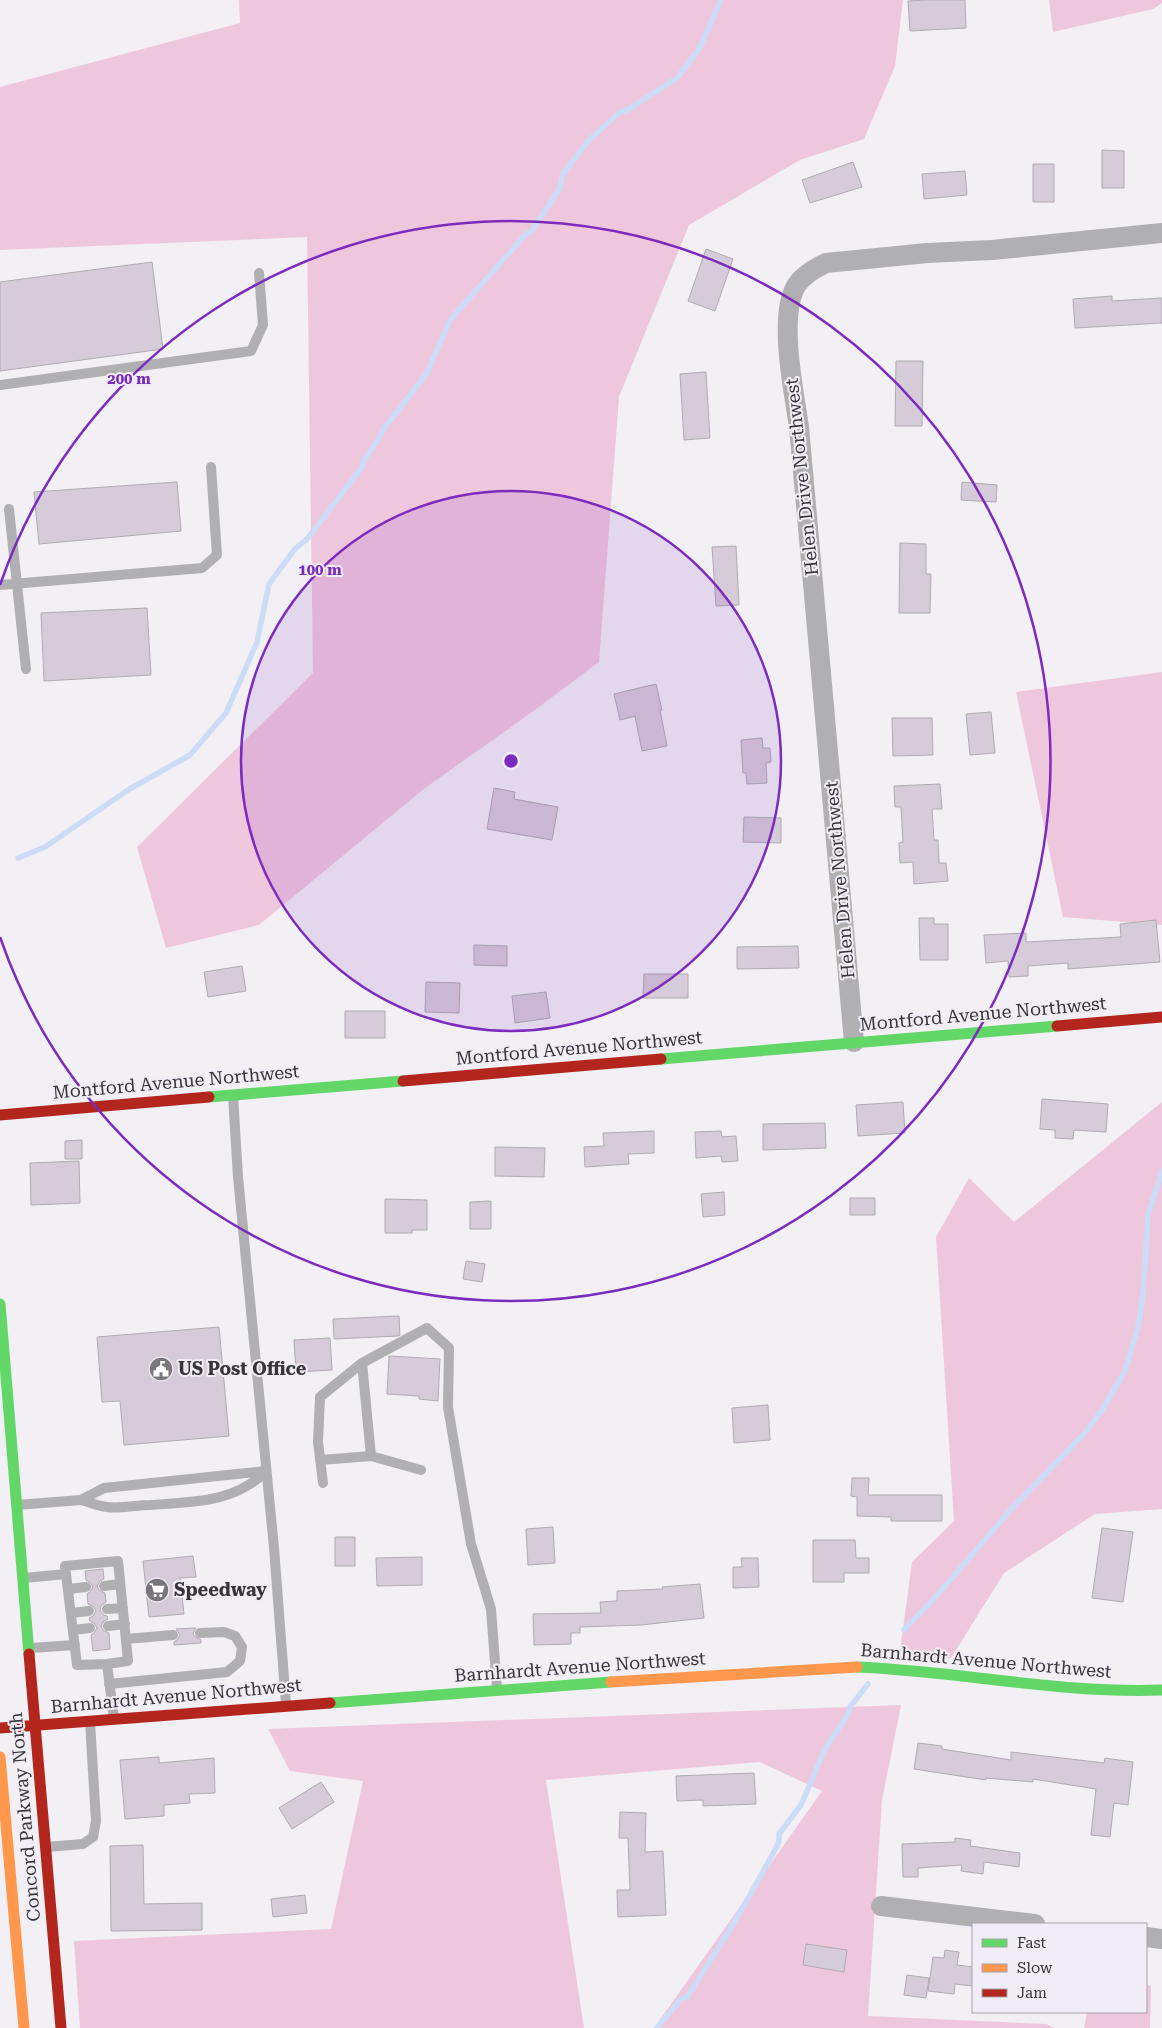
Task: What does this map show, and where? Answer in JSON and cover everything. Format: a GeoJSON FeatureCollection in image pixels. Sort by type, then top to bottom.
{"type":"FeatureCollection","features":[{"type":"Feature","properties":{"kind":"main road","name":"Montford Avenue Northwest"},"geometry":{"type":"LineString","coordinates":[[0,1115],[1162,1017]]}},
{"type":"Feature","properties":{"kind":"main road","name":"Concord Parkway North"},"geometry":{"type":"LineString","coordinates":[[0,1304],[61,2028]]}},
{"type":"Feature","properties":{"kind":"main road","name":"Barnhardt Avenue Northwest"},"geometry":{"type":"LineString","coordinates":[[0,1728],[286,1705],[794,1669],[858,1667],[912,1670],[1043,1686],[1139,1691],[1162,1690]]}},
{"type":"Feature","properties":{"kind":"main road","name":"Concord Parkway North"},"geometry":{"type":"LineString","coordinates":[[0,1757],[4,1842],[24,2028]]}},
{"type":"Feature","properties":{"kind":"street","name":"Helen Drive Northwest"},"geometry":{"type":"LineString","coordinates":[[854,1042],[800,437],[789,351],[789,307],[795,287],[813,269],[826,264],[927,253],[992,250],[1162,233]]}},
{"type":"Feature","properties":{"kind":"street"},"geometry":{"type":"LineString","coordinates":[[881,1906],[1026,1923]]}},
{"type":"Feature","properties":{"kind":"street"},"geometry":{"type":"LineString","coordinates":[[1147,1937],[1162,1939]]}},
{"type":"Feature","properties":{"kind":"lane"},"geometry":{"type":"LineString","coordinates":[[0,385],[251,351],[263,325],[259,273]]}},
{"type":"Feature","properties":{"kind":"lane"},"geometry":{"type":"LineString","coordinates":[[0,585],[202,568],[217,555],[211,467]]}},
{"type":"Feature","properties":{"kind":"lane"},"geometry":{"type":"LineString","coordinates":[[10,509],[26,669]]}},
{"type":"Feature","properties":{"kind":"lane"},"geometry":{"type":"LineString","coordinates":[[233,1095],[238,1186],[274,1548],[286,1705]]}},
{"type":"Feature","properties":{"kind":"lane"},"geometry":{"type":"LineString","coordinates":[[323,1483],[318,1442],[320,1397],[362,1363],[427,1328],[449,1348],[448,1407],[471,1544],[491,1609],[497,1690]]}},
{"type":"Feature","properties":{"kind":"lane"},"geometry":{"type":"LineString","coordinates":[[362,1363],[371,1456]]}},
{"type":"Feature","properties":{"kind":"lane"},"geometry":{"type":"LineString","coordinates":[[320,1460],[371,1456],[421,1470]]}},
{"type":"Feature","properties":{"kind":"lane"},"geometry":{"type":"LineString","coordinates":[[81,1500],[104,1488],[266,1471]]}},
{"type":"Feature","properties":{"kind":"lane"},"geometry":{"type":"LineString","coordinates":[[16,1505],[81,1500],[108,1507],[207,1501],[242,1490],[257,1481],[266,1471]]}},
{"type":"Feature","properties":{"kind":"lane"},"geometry":{"type":"LineString","coordinates":[[118,1561],[128,1662],[77,1665],[66,1574],[65,1566],[118,1561]]}},
{"type":"Feature","properties":{"kind":"lane"},"geometry":{"type":"LineString","coordinates":[[22,1578],[66,1574]]}},
{"type":"Feature","properties":{"kind":"lane"},"geometry":{"type":"LineString","coordinates":[[104,1586],[120,1584]]}},
{"type":"Feature","properties":{"kind":"lane"},"geometry":{"type":"LineString","coordinates":[[68,1589],[86,1587]]}},
{"type":"Feature","properties":{"kind":"lane"},"geometry":{"type":"LineString","coordinates":[[107,1609],[123,1608]]}},
{"type":"Feature","properties":{"kind":"lane"},"geometry":{"type":"LineString","coordinates":[[71,1613],[89,1611]]}},
{"type":"Feature","properties":{"kind":"lane"},"geometry":{"type":"LineString","coordinates":[[108,1626],[125,1624]]}},
{"type":"Feature","properties":{"kind":"lane"},"geometry":{"type":"LineString","coordinates":[[73,1630],[90,1628]]}},
{"type":"Feature","properties":{"kind":"lane"},"geometry":{"type":"LineString","coordinates":[[109,1684],[227,1672],[240,1660],[242,1647],[235,1636],[224,1632],[200,1633]]}},
{"type":"Feature","properties":{"kind":"lane"},"geometry":{"type":"LineString","coordinates":[[126,1639],[174,1635]]}},
{"type":"Feature","properties":{"kind":"lane"},"geometry":{"type":"LineString","coordinates":[[28,1648],[74,1644]]}},
{"type":"Feature","properties":{"kind":"lane"},"geometry":{"type":"LineString","coordinates":[[106,1664],[114,1719]]}},
{"type":"Feature","properties":{"kind":"lane"},"geometry":{"type":"LineString","coordinates":[[45,1847],[83,1844],[93,1837],[96,1821],[90,1721]]}},
{"type":"Feature","properties":{"kind":"shaded area"},"geometry":{"type":"Polygon","coordinates":[[[239,0],[903,0],[895,66],[864,139],[800,160],[689,225],[619,397],[599,662],[425,788],[259,925],[166,948],[137,847],[313,673],[307,237],[0,250],[0,87],[240,23],[239,0]]]}},
{"type":"Feature","properties":{"kind":"shaded area"},"geometry":{"type":"Polygon","coordinates":[[[1049,0],[1162,0],[1162,3],[1153,9],[1053,32],[1049,0]]]}},
{"type":"Feature","properties":{"kind":"shaded area"},"geometry":{"type":"Polygon","coordinates":[[[1162,672],[1162,925],[1063,917],[1016,692],[1162,672]]]}},
{"type":"Feature","properties":{"kind":"shaded area"},"geometry":{"type":"Polygon","coordinates":[[[1162,1102],[1162,1509],[1095,1514],[1004,1573],[951,1658],[899,1658],[912,1562],[954,1521],[936,1237],[969,1178],[1014,1222],[1162,1102]]]}},
{"type":"Feature","properties":{"kind":"shaded area"},"geometry":{"type":"Polygon","coordinates":[[[901,1705],[882,1800],[868,2016],[1046,2024],[1055,2028],[654,2028],[822,1791],[760,1762],[546,1780],[584,2028],[80,2028],[74,1941],[331,1929],[363,1781],[290,1771],[268,1729],[901,1705]]]}},
{"type":"Feature","properties":{"kind":"shaded area"},"geometry":{"type":"Polygon","coordinates":[[[1147,1984],[1151,1986],[1150,2028],[1084,2028],[1087,2013],[1147,2013],[1147,1984]]]}},
{"type":"Feature","properties":{"kind":"building"},"geometry":{"type":"Polygon","coordinates":[[[965,0],[966,28],[910,31],[908,1],[965,0]]]}},
{"type":"Feature","properties":{"kind":"building"},"geometry":{"type":"Polygon","coordinates":[[[1102,150],[1124,151],[1124,188],[1102,188],[1102,150]]]}},
{"type":"Feature","properties":{"kind":"building"},"geometry":{"type":"Polygon","coordinates":[[[853,162],[862,187],[810,203],[802,180],[853,162]]]}},
{"type":"Feature","properties":{"kind":"building"},"geometry":{"type":"Polygon","coordinates":[[[1033,164],[1054,164],[1054,202],[1033,202],[1033,164]]]}},
{"type":"Feature","properties":{"kind":"building"},"geometry":{"type":"Polygon","coordinates":[[[965,171],[967,195],[924,199],[922,174],[965,171]]]}},
{"type":"Feature","properties":{"kind":"building"},"geometry":{"type":"Polygon","coordinates":[[[706,249],[733,259],[715,311],[688,301],[706,249]]]}},
{"type":"Feature","properties":{"kind":"building"},"geometry":{"type":"Polygon","coordinates":[[[152,262],[163,349],[0,371],[0,282],[152,262]]]}},
{"type":"Feature","properties":{"kind":"building"},"geometry":{"type":"Polygon","coordinates":[[[1112,296],[1112,301],[1162,298],[1162,323],[1075,328],[1073,299],[1112,296]]]}},
{"type":"Feature","properties":{"kind":"building"},"geometry":{"type":"Polygon","coordinates":[[[896,361],[923,361],[922,426],[895,426],[896,361]]]}},
{"type":"Feature","properties":{"kind":"building"},"geometry":{"type":"Polygon","coordinates":[[[706,372],[710,438],[684,440],[680,374],[706,372]]]}},
{"type":"Feature","properties":{"kind":"building"},"geometry":{"type":"Polygon","coordinates":[[[177,482],[181,531],[39,544],[34,492],[177,482]]]}},
{"type":"Feature","properties":{"kind":"building"},"geometry":{"type":"Polygon","coordinates":[[[962,482],[997,485],[996,502],[961,500],[962,482]]]}},
{"type":"Feature","properties":{"kind":"building"},"geometry":{"type":"Polygon","coordinates":[[[900,543],[926,544],[926,574],[931,574],[930,613],[899,613],[900,543]]]}},
{"type":"Feature","properties":{"kind":"building"},"geometry":{"type":"Polygon","coordinates":[[[736,546],[739,605],[716,606],[712,547],[736,546]]]}},
{"type":"Feature","properties":{"kind":"building"},"geometry":{"type":"Polygon","coordinates":[[[147,608],[151,675],[44,681],[41,613],[147,608]]]}},
{"type":"Feature","properties":{"kind":"building"},"geometry":{"type":"Polygon","coordinates":[[[656,684],[667,746],[642,751],[635,716],[620,720],[614,694],[656,684]]]}},
{"type":"Feature","properties":{"kind":"building"},"geometry":{"type":"Polygon","coordinates":[[[991,712],[995,753],[970,755],[966,714],[991,712]]]}},
{"type":"Feature","properties":{"kind":"building"},"geometry":{"type":"Polygon","coordinates":[[[892,718],[932,718],[933,755],[893,756],[892,718]]]}},
{"type":"Feature","properties":{"kind":"building"},"geometry":{"type":"Polygon","coordinates":[[[762,738],[763,748],[770,748],[771,762],[766,763],[767,783],[747,784],[746,773],[743,773],[741,740],[762,738]]]}},
{"type":"Feature","properties":{"kind":"building"},"geometry":{"type":"Polygon","coordinates":[[[940,784],[942,809],[932,809],[934,840],[938,840],[939,863],[946,863],[948,881],[914,884],[913,862],[900,863],[899,843],[903,842],[901,807],[895,807],[894,786],[940,784]]]}},
{"type":"Feature","properties":{"kind":"building"},"geometry":{"type":"Polygon","coordinates":[[[494,788],[515,792],[514,799],[558,807],[552,840],[487,829],[494,788]]]}},
{"type":"Feature","properties":{"kind":"building"},"geometry":{"type":"Polygon","coordinates":[[[744,817],[781,818],[781,843],[743,842],[744,817]]]}},
{"type":"Feature","properties":{"kind":"building"},"geometry":{"type":"Polygon","coordinates":[[[919,918],[934,918],[934,924],[948,924],[948,960],[920,960],[919,918]]]}},
{"type":"Feature","properties":{"kind":"building"},"geometry":{"type":"Polygon","coordinates":[[[1156,920],[1160,962],[1068,969],[1068,963],[1028,966],[1028,976],[1009,977],[1008,961],[986,963],[984,935],[1026,933],[1026,942],[1121,937],[1120,924],[1156,920]]]}},
{"type":"Feature","properties":{"kind":"building"},"geometry":{"type":"Polygon","coordinates":[[[474,945],[507,946],[507,966],[474,965],[474,945]]]}},
{"type":"Feature","properties":{"kind":"building"},"geometry":{"type":"Polygon","coordinates":[[[798,946],[799,968],[737,969],[737,947],[798,946]]]}},
{"type":"Feature","properties":{"kind":"building"},"geometry":{"type":"Polygon","coordinates":[[[242,966],[246,991],[208,997],[204,972],[242,966]]]}},
{"type":"Feature","properties":{"kind":"building"},"geometry":{"type":"Polygon","coordinates":[[[644,974],[688,974],[688,998],[643,998],[644,974]]]}},
{"type":"Feature","properties":{"kind":"building"},"geometry":{"type":"Polygon","coordinates":[[[426,982],[460,983],[459,1013],[425,1012],[426,982]]]}},
{"type":"Feature","properties":{"kind":"building"},"geometry":{"type":"Polygon","coordinates":[[[546,992],[550,1018],[515,1023],[512,996],[546,992]]]}},
{"type":"Feature","properties":{"kind":"building"},"geometry":{"type":"Polygon","coordinates":[[[345,1011],[385,1011],[385,1038],[345,1038],[345,1011]]]}},
{"type":"Feature","properties":{"kind":"building"},"geometry":{"type":"Polygon","coordinates":[[[1042,1099],[1108,1104],[1106,1132],[1074,1130],[1073,1139],[1055,1138],[1055,1130],[1040,1129],[1042,1099]]]}},
{"type":"Feature","properties":{"kind":"building"},"geometry":{"type":"Polygon","coordinates":[[[903,1102],[905,1133],[858,1136],[856,1105],[903,1102]]]}},
{"type":"Feature","properties":{"kind":"building"},"geometry":{"type":"Polygon","coordinates":[[[825,1123],[826,1148],[763,1150],[763,1124],[825,1123]]]}},
{"type":"Feature","properties":{"kind":"building"},"geometry":{"type":"Polygon","coordinates":[[[654,1131],[654,1153],[628,1154],[629,1164],[585,1167],[584,1147],[604,1146],[603,1133],[654,1131]]]}},
{"type":"Feature","properties":{"kind":"building"},"geometry":{"type":"Polygon","coordinates":[[[721,1131],[722,1137],[736,1136],[738,1161],[722,1162],[721,1156],[696,1158],[695,1132],[721,1131]]]}},
{"type":"Feature","properties":{"kind":"building"},"geometry":{"type":"Polygon","coordinates":[[[82,1140],[82,1159],[65,1159],[65,1141],[82,1140]]]}},
{"type":"Feature","properties":{"kind":"building"},"geometry":{"type":"Polygon","coordinates":[[[495,1147],[545,1148],[544,1177],[495,1176],[495,1147]]]}},
{"type":"Feature","properties":{"kind":"building"},"geometry":{"type":"Polygon","coordinates":[[[79,1161],[80,1203],[31,1205],[30,1163],[79,1161]]]}},
{"type":"Feature","properties":{"kind":"building"},"geometry":{"type":"Polygon","coordinates":[[[724,1192],[725,1215],[703,1217],[701,1194],[724,1192]]]}},
{"type":"Feature","properties":{"kind":"building"},"geometry":{"type":"Polygon","coordinates":[[[850,1198],[875,1198],[875,1215],[850,1215],[850,1198]]]}},
{"type":"Feature","properties":{"kind":"building"},"geometry":{"type":"Polygon","coordinates":[[[385,1199],[427,1200],[427,1230],[412,1230],[412,1233],[385,1233],[385,1199]]]}},
{"type":"Feature","properties":{"kind":"building"},"geometry":{"type":"Polygon","coordinates":[[[491,1201],[491,1229],[470,1229],[470,1202],[491,1201]]]}},
{"type":"Feature","properties":{"kind":"building"},"geometry":{"type":"Polygon","coordinates":[[[466,1261],[485,1264],[482,1282],[463,1279],[466,1261]]]}},
{"type":"Feature","properties":{"kind":"building"},"geometry":{"type":"Polygon","coordinates":[[[399,1316],[400,1335],[398,1336],[334,1339],[333,1319],[399,1316]]]}},
{"type":"Feature","properties":{"kind":"building","name":"US Post Office"},"geometry":{"type":"Polygon","coordinates":[[[219,1327],[229,1436],[124,1445],[120,1401],[102,1402],[97,1337],[219,1327]]]}},
{"type":"Feature","properties":{"kind":"building"},"geometry":{"type":"Polygon","coordinates":[[[330,1338],[332,1370],[296,1372],[294,1340],[330,1338]]]}},
{"type":"Feature","properties":{"kind":"building"},"geometry":{"type":"Polygon","coordinates":[[[389,1356],[440,1359],[438,1401],[419,1399],[419,1396],[387,1394],[389,1356]]]}},
{"type":"Feature","properties":{"kind":"building"},"geometry":{"type":"Polygon","coordinates":[[[768,1405],[770,1440],[734,1443],[732,1408],[768,1405]]]}},
{"type":"Feature","properties":{"kind":"building"},"geometry":{"type":"Polygon","coordinates":[[[852,1478],[869,1478],[868,1495],[942,1495],[942,1521],[891,1521],[891,1517],[857,1516],[857,1497],[851,1496],[852,1478]]]}},
{"type":"Feature","properties":{"kind":"building"},"geometry":{"type":"Polygon","coordinates":[[[553,1527],[555,1563],[528,1565],[526,1529],[553,1527]]]}},
{"type":"Feature","properties":{"kind":"building"},"geometry":{"type":"Polygon","coordinates":[[[1102,1528],[1133,1532],[1123,1602],[1092,1598],[1102,1528]]]}},
{"type":"Feature","properties":{"kind":"building"},"geometry":{"type":"Polygon","coordinates":[[[335,1537],[355,1537],[355,1566],[335,1566],[335,1537]]]}},
{"type":"Feature","properties":{"kind":"building"},"geometry":{"type":"Polygon","coordinates":[[[813,1540],[855,1540],[856,1558],[869,1558],[869,1573],[844,1573],[844,1582],[813,1582],[813,1540]]]}},
{"type":"Feature","properties":{"kind":"building"},"geometry":{"type":"Polygon","coordinates":[[[193,1556],[196,1577],[180,1578],[184,1614],[149,1617],[143,1561],[193,1556]]]}},
{"type":"Feature","properties":{"kind":"building"},"geometry":{"type":"Polygon","coordinates":[[[422,1557],[422,1585],[377,1586],[376,1558],[422,1557]]]}},
{"type":"Feature","properties":{"kind":"building"},"geometry":{"type":"Polygon","coordinates":[[[741,1558],[758,1558],[759,1587],[733,1588],[733,1567],[742,1567],[741,1558]]]}},
{"type":"Feature","properties":{"kind":"building"},"geometry":{"type":"Polygon","coordinates":[[[103,1569],[104,1579],[97,1586],[99,1590],[105,1593],[106,1602],[101,1606],[100,1610],[108,1619],[101,1626],[103,1630],[109,1633],[110,1649],[93,1651],[91,1635],[97,1628],[89,1618],[96,1611],[94,1607],[88,1604],[87,1594],[93,1587],[86,1580],[85,1571],[103,1569]]]}},
{"type":"Feature","properties":{"kind":"building"},"geometry":{"type":"Polygon","coordinates":[[[700,1584],[704,1618],[641,1625],[580,1627],[580,1633],[571,1633],[571,1644],[534,1645],[533,1614],[601,1613],[600,1602],[617,1601],[617,1591],[663,1589],[662,1587],[700,1584]]]}},
{"type":"Feature","properties":{"kind":"building"},"geometry":{"type":"Polygon","coordinates":[[[196,1628],[193,1633],[194,1636],[201,1640],[201,1643],[174,1645],[174,1642],[180,1635],[176,1629],[196,1628]]]}},
{"type":"Feature","properties":{"kind":"building"},"geometry":{"type":"Polygon","coordinates":[[[918,1743],[942,1746],[942,1749],[1011,1760],[1011,1752],[1104,1763],[1105,1758],[1133,1762],[1128,1805],[1114,1803],[1110,1837],[1091,1835],[1096,1789],[1033,1779],[1033,1782],[986,1778],[986,1780],[914,1769],[918,1743]]]}},
{"type":"Feature","properties":{"kind":"building"},"geometry":{"type":"Polygon","coordinates":[[[159,1757],[159,1763],[214,1758],[215,1793],[189,1794],[190,1803],[164,1805],[164,1816],[125,1819],[120,1760],[159,1757]]]}},
{"type":"Feature","properties":{"kind":"building"},"geometry":{"type":"Polygon","coordinates":[[[754,1773],[756,1804],[703,1806],[703,1800],[677,1801],[676,1776],[754,1773]]]}},
{"type":"Feature","properties":{"kind":"building"},"geometry":{"type":"Polygon","coordinates":[[[321,1782],[334,1802],[292,1829],[279,1808],[321,1782]]]}},
{"type":"Feature","properties":{"kind":"building"},"geometry":{"type":"Polygon","coordinates":[[[620,1812],[646,1813],[645,1852],[663,1851],[666,1915],[618,1917],[617,1890],[630,1890],[628,1838],[619,1838],[620,1812]]]}},
{"type":"Feature","properties":{"kind":"building"},"geometry":{"type":"Polygon","coordinates":[[[955,1838],[971,1840],[970,1846],[1020,1853],[1019,1867],[984,1862],[983,1874],[961,1871],[962,1865],[918,1868],[918,1877],[903,1877],[902,1844],[955,1842],[955,1838]]]}},
{"type":"Feature","properties":{"kind":"building"},"geometry":{"type":"Polygon","coordinates":[[[143,1845],[144,1904],[202,1903],[202,1930],[111,1931],[110,1846],[143,1845]]]}},
{"type":"Feature","properties":{"kind":"building"},"geometry":{"type":"Polygon","coordinates":[[[305,1895],[307,1913],[273,1917],[271,1899],[305,1895]]]}},
{"type":"Feature","properties":{"kind":"building"},"geometry":{"type":"Polygon","coordinates":[[[806,1944],[847,1950],[844,1972],[803,1965],[806,1944]]]}},
{"type":"Feature","properties":{"kind":"building"},"geometry":{"type":"Polygon","coordinates":[[[945,1950],[959,1952],[957,1965],[972,1967],[972,1986],[955,1984],[954,1994],[928,1991],[933,1957],[944,1958],[945,1950]]]}},
{"type":"Feature","properties":{"kind":"building"},"geometry":{"type":"Polygon","coordinates":[[[907,1975],[929,1978],[926,1998],[904,1995],[907,1975]]]}},
{"type":"Feature","properties":{"kind":"waterway"},"geometry":{"type":"LineString","coordinates":[[18,858],[45,847],[128,790],[190,755],[226,713],[257,642],[269,584],[295,549],[308,538],[362,467],[363,462],[378,441],[382,431],[427,373],[450,320],[526,234],[531,232],[560,188],[562,175],[589,140],[620,112],[627,110],[677,78],[699,49],[721,0]]}},
{"type":"Feature","properties":{"kind":"waterway"},"geometry":{"type":"LineString","coordinates":[[904,1630],[940,1592],[1013,1507],[1084,1434],[1102,1410],[1125,1371],[1138,1327],[1143,1295],[1148,1215],[1162,1171]]}},
{"type":"Feature","properties":{"kind":"waterway"},"geometry":{"type":"LineString","coordinates":[[657,2028],[681,1999],[687,1997],[723,1940],[779,1842],[779,1834],[801,1805],[825,1749],[849,1713],[850,1707],[868,1684]]}},
{"type":"Feature","properties":{"kind":"traffic: fast"},"geometry":{"type":"LineString","coordinates":[[661,1059],[1057,1026]]}},
{"type":"Feature","properties":{"kind":"traffic: fast"},"geometry":{"type":"LineString","coordinates":[[209,1097],[403,1081]]}},
{"type":"Feature","properties":{"kind":"traffic: fast"},"geometry":{"type":"LineString","coordinates":[[0,1304],[29,1654]]}},
{"type":"Feature","properties":{"kind":"traffic: fast"},"geometry":{"type":"LineString","coordinates":[[857,1667],[895,1669],[1086,1689],[1162,1690]]}},
{"type":"Feature","properties":{"kind":"traffic: fast"},"geometry":{"type":"LineString","coordinates":[[330,1703],[611,1682]]}},
{"type":"Feature","properties":{"kind":"traffic: slow"},"geometry":{"type":"LineString","coordinates":[[611,1682],[857,1667]]}},
{"type":"Feature","properties":{"kind":"traffic: slow"},"geometry":{"type":"LineString","coordinates":[[0,1757],[24,2028]]}},
{"type":"Feature","properties":{"kind":"traffic: jam"},"geometry":{"type":"LineString","coordinates":[[1057,1026],[1162,1017]]}},
{"type":"Feature","properties":{"kind":"traffic: jam"},"geometry":{"type":"LineString","coordinates":[[403,1081],[661,1059]]}},
{"type":"Feature","properties":{"kind":"traffic: jam"},"geometry":{"type":"LineString","coordinates":[[0,1115],[209,1097]]}},
{"type":"Feature","properties":{"kind":"traffic: jam"},"geometry":{"type":"LineString","coordinates":[[29,1654],[61,2028]]}},
{"type":"Feature","properties":{"kind":"traffic: jam"},"geometry":{"type":"LineString","coordinates":[[0,1728],[330,1703]]}},
{"type":"Feature","properties":{"kind":"place","name":"US Post Office"},"geometry":{"type":"Point","coordinates":[161,1369]}},
{"type":"Feature","properties":{"kind":"place","name":"Speedway"},"geometry":{"type":"Point","coordinates":[157,1590]}}]}
